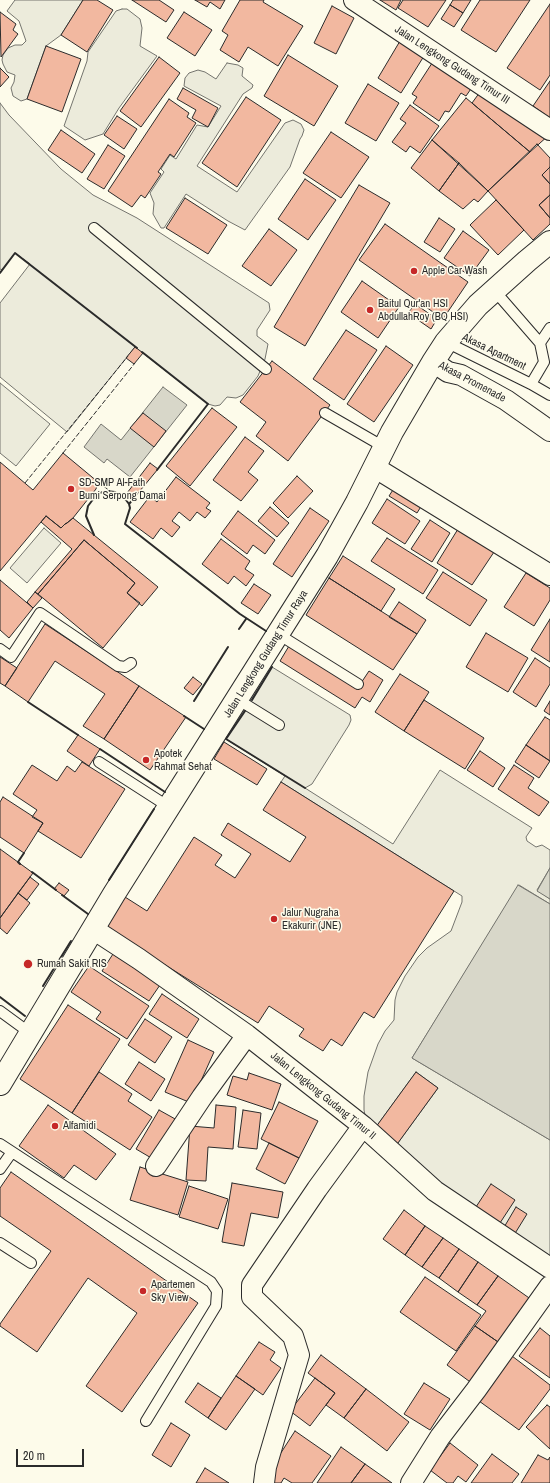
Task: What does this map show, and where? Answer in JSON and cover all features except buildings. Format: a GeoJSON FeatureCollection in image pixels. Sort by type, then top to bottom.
{"type":"FeatureCollection","features":[{"type":"Feature","properties":{"kind":"street","name":"Jalan Lengkong Gudang Timur III"},"geometry":{"type":"LineString","coordinates":[[354,0],[550,130]]}},
{"type":"Feature","properties":{"kind":"street","name":"Jalan Lengkong Gudang Timur Raya"},"geometry":{"type":"LineString","coordinates":[[0,1084],[92,929],[335,543],[407,404],[446,342],[478,305],[550,242]]}},
{"type":"Feature","properties":{"kind":"street","name":"Akasa Promenade"},"geometry":{"type":"LineString","coordinates":[[433,362],[448,372],[460,375],[506,400],[550,431]]}},
{"type":"Feature","properties":{"kind":"street"},"geometry":{"type":"LineString","coordinates":[[374,467],[550,576]]}},
{"type":"Feature","properties":{"kind":"street","name":"Jalan Lengkong Gudang Timur II"},"geometry":{"type":"LineString","coordinates":[[92,929],[139,959],[246,1035],[362,1126],[436,1191],[550,1268]]}},
{"type":"Feature","properties":{"kind":"street"},"geometry":{"type":"LineString","coordinates":[[156,1166],[246,1035]]}},
{"type":"Feature","properties":{"kind":"street"},"geometry":{"type":"LineString","coordinates":[[264,1483],[266,1467],[299,1355],[293,1336],[252,1297],[252,1285],[362,1126]]}},
{"type":"Feature","properties":{"kind":"street"},"geometry":{"type":"LineString","coordinates":[[411,1483],[440,1437],[550,1286]]}},
{"type":"Feature","properties":{"kind":"lane"},"geometry":{"type":"LineString","coordinates":[[94,228],[266,369]]}},
{"type":"Feature","properties":{"kind":"lane"},"geometry":{"type":"LineString","coordinates":[[494,290],[540,343],[547,364]]}},
{"type":"Feature","properties":{"kind":"lane"},"geometry":{"type":"LineString","coordinates":[[540,343],[550,328]]}},
{"type":"Feature","properties":{"kind":"lane","name":"Akasa Apartment"},"geometry":{"type":"LineString","coordinates":[[446,342],[550,395]]}},
{"type":"Feature","properties":{"kind":"lane","name":"Akasa Apartment"},"geometry":{"type":"LineString","coordinates":[[531,384],[547,364]]}},
{"type":"Feature","properties":{"kind":"lane"},"geometry":{"type":"LineString","coordinates":[[324,413],[384,447]]}},
{"type":"Feature","properties":{"kind":"lane"},"geometry":{"type":"LineString","coordinates":[[0,649],[11,657],[40,613],[118,666],[124,667],[131,663]]}},
{"type":"Feature","properties":{"kind":"lane"},"geometry":{"type":"LineString","coordinates":[[278,634],[358,684]]}},
{"type":"Feature","properties":{"kind":"lane"},"geometry":{"type":"LineString","coordinates":[[237,699],[279,725]]}},
{"type":"Feature","properties":{"kind":"lane"},"geometry":{"type":"LineString","coordinates":[[99,762],[169,807]]}},
{"type":"Feature","properties":{"kind":"lane"},"geometry":{"type":"LineString","coordinates":[[0,1011],[30,1033]]}},
{"type":"Feature","properties":{"kind":"lane"},"geometry":{"type":"LineString","coordinates":[[0,1144],[211,1282],[217,1291],[216,1306],[146,1421]]}},
{"type":"Feature","properties":{"kind":"lane"},"geometry":{"type":"LineString","coordinates":[[0,1169],[12,1152]]}},
{"type":"Feature","properties":{"kind":"lane"},"geometry":{"type":"LineString","coordinates":[[0,1243],[31,1263]]}},
{"type":"Feature","properties":{"kind":"shaded area"},"geometry":{"type":"Polygon","coordinates":[[[15,0],[83,0],[61,35],[46,46],[27,99],[21,101],[13,96],[11,88],[15,75],[7,72],[2,60],[3,55],[8,48],[15,45],[22,45],[26,41],[19,21],[7,11],[15,0]]]}},
{"type":"Feature","properties":{"kind":"shaded area"},"geometry":{"type":"Polygon","coordinates":[[[127,9],[140,19],[142,28],[140,46],[157,56],[119,108],[103,134],[85,140],[64,126],[87,61],[88,52],[116,11],[127,9]]]}},
{"type":"Feature","properties":{"kind":"shaded area"},"geometry":{"type":"Polygon","coordinates":[[[227,63],[238,65],[243,68],[242,76],[253,85],[252,88],[243,94],[197,166],[237,192],[285,123],[293,120],[301,124],[304,130],[290,167],[245,230],[186,194],[164,228],[161,228],[153,214],[154,203],[150,193],[164,172],[161,169],[170,155],[176,159],[197,125],[208,127],[221,106],[184,86],[185,78],[189,73],[198,70],[205,72],[216,79],[227,63]]]}},
{"type":"Feature","properties":{"kind":"shaded area"},"geometry":{"type":"Polygon","coordinates":[[[0,103],[9,115],[61,169],[93,195],[137,218],[269,303],[270,310],[257,330],[257,336],[268,344],[265,359],[258,376],[243,395],[236,398],[227,397],[220,405],[215,406],[208,404],[135,347],[67,432],[0,377],[0,303],[30,264],[15,253],[2,270],[0,269],[0,103]]]}},
{"type":"Feature","properties":{"kind":"shaded area"},"geometry":{"type":"Polygon","coordinates":[[[0,383],[50,424],[16,466],[0,453],[0,383]]]}},
{"type":"Feature","properties":{"kind":"shaded area"},"geometry":{"type":"Polygon","coordinates":[[[163,387],[187,405],[130,477],[107,459],[104,463],[84,447],[101,424],[121,440],[163,387]]]}},
{"type":"Feature","properties":{"kind":"shaded area"},"geometry":{"type":"Polygon","coordinates":[[[44,528],[61,543],[27,583],[10,568],[44,528]]]}},
{"type":"Feature","properties":{"kind":"shaded area"},"geometry":{"type":"Polygon","coordinates":[[[272,667],[350,715],[351,720],[349,725],[312,784],[305,788],[393,844],[440,770],[532,828],[526,837],[527,841],[536,847],[542,845],[550,850],[550,868],[537,890],[550,899],[550,904],[519,885],[412,1058],[550,1140],[550,1275],[395,1147],[438,1088],[416,1072],[373,1131],[366,1120],[364,1096],[368,1072],[378,1044],[385,1031],[394,1020],[397,992],[405,976],[418,957],[427,948],[451,931],[462,902],[462,896],[281,782],[285,776],[226,739],[272,667]]]}},
{"type":"Feature","properties":{"kind":"shaded area"},"geometry":{"type":"Polygon","coordinates":[[[550,868],[550,899],[537,891],[550,868]]]}},
{"type":"Feature","properties":{"kind":"shaded area"},"geometry":{"type":"Polygon","coordinates":[[[518,885],[550,904],[550,1140],[412,1058],[518,885]]]}},
{"type":"Feature","properties":{"kind":"fence"},"geometry":{"type":"LineString","coordinates":[[25,483],[128,356]]}},
{"type":"Feature","properties":{"kind":"fence"},"geometry":{"type":"LineString","coordinates":[[63,453],[135,363]]}},
{"type":"Feature","properties":{"kind":"fence"},"geometry":{"type":"LineString","coordinates":[[98,482],[110,491]]}},
{"type":"Feature","properties":{"kind":"wall"},"geometry":{"type":"LineString","coordinates":[[0,273],[15,253],[137,348]]}},
{"type":"Feature","properties":{"kind":"wall"},"geometry":{"type":"LineString","coordinates":[[142,352],[208,404],[157,470]]}},
{"type":"Feature","properties":{"kind":"wall"},"geometry":{"type":"LineString","coordinates":[[94,535],[86,516],[88,506],[97,494],[106,491],[115,492],[129,504],[130,508],[125,524],[240,614],[266,631]]}},
{"type":"Feature","properties":{"kind":"wall"},"geometry":{"type":"LineString","coordinates":[[129,504],[135,497]]}},
{"type":"Feature","properties":{"kind":"wall"},"geometry":{"type":"LineString","coordinates":[[239,629],[246,619]]}},
{"type":"Feature","properties":{"kind":"wall"},"geometry":{"type":"LineString","coordinates":[[194,701],[228,647]]}},
{"type":"Feature","properties":{"kind":"wall"},"geometry":{"type":"LineString","coordinates":[[252,700],[272,667]]}},
{"type":"Feature","properties":{"kind":"wall"},"geometry":{"type":"LineString","coordinates":[[28,702],[78,735]]}},
{"type":"Feature","properties":{"kind":"wall"},"geometry":{"type":"LineString","coordinates":[[245,711],[226,739],[305,788]]}},
{"type":"Feature","properties":{"kind":"wall"},"geometry":{"type":"LineString","coordinates":[[184,716],[204,729]]}},
{"type":"Feature","properties":{"kind":"wall"},"geometry":{"type":"LineString","coordinates":[[100,749],[165,792]]}},
{"type":"Feature","properties":{"kind":"wall"},"geometry":{"type":"LineString","coordinates":[[109,880],[154,809]]}},
{"type":"Feature","properties":{"kind":"wall"},"geometry":{"type":"LineString","coordinates":[[20,864],[18,862],[24,853]]}},
{"type":"Feature","properties":{"kind":"wall"},"geometry":{"type":"LineString","coordinates":[[32,872],[56,890]]}},
{"type":"Feature","properties":{"kind":"wall"},"geometry":{"type":"LineString","coordinates":[[62,895],[88,914]]}},
{"type":"Feature","properties":{"kind":"wall"},"geometry":{"type":"LineString","coordinates":[[43,986],[71,941]]}},
{"type":"Feature","properties":{"kind":"wall"},"geometry":{"type":"LineString","coordinates":[[0,997],[25,1016]]}},
{"type":"Feature","properties":{"kind":"place","name":"Apple Car Wash"},"geometry":{"type":"Point","coordinates":[414,271]}},
{"type":"Feature","properties":{"kind":"place","name":"Baitul Qur'an HSI AbdullahRoy (BQ HSI)"},"geometry":{"type":"Point","coordinates":[370,310]}},
{"type":"Feature","properties":{"kind":"place","name":"SD-SMP Al-Fath Bumi Serpong Damai"},"geometry":{"type":"Point","coordinates":[71,489]}},
{"type":"Feature","properties":{"kind":"place","name":"Apotek Rahmat Sehat"},"geometry":{"type":"Point","coordinates":[146,760]}},
{"type":"Feature","properties":{"kind":"place","name":"Jalur Nugraha Ekakurir (JNE)"},"geometry":{"type":"Point","coordinates":[274,919]}},
{"type":"Feature","properties":{"kind":"place","name":"Rumah Sakit RIS"},"geometry":{"type":"Point","coordinates":[28,964]}},
{"type":"Feature","properties":{"kind":"place","name":"Alfamidi"},"geometry":{"type":"Point","coordinates":[55,1126]}},
{"type":"Feature","properties":{"kind":"place","name":"Apartemen Sky View"},"geometry":{"type":"Point","coordinates":[143,1291]}}]}
